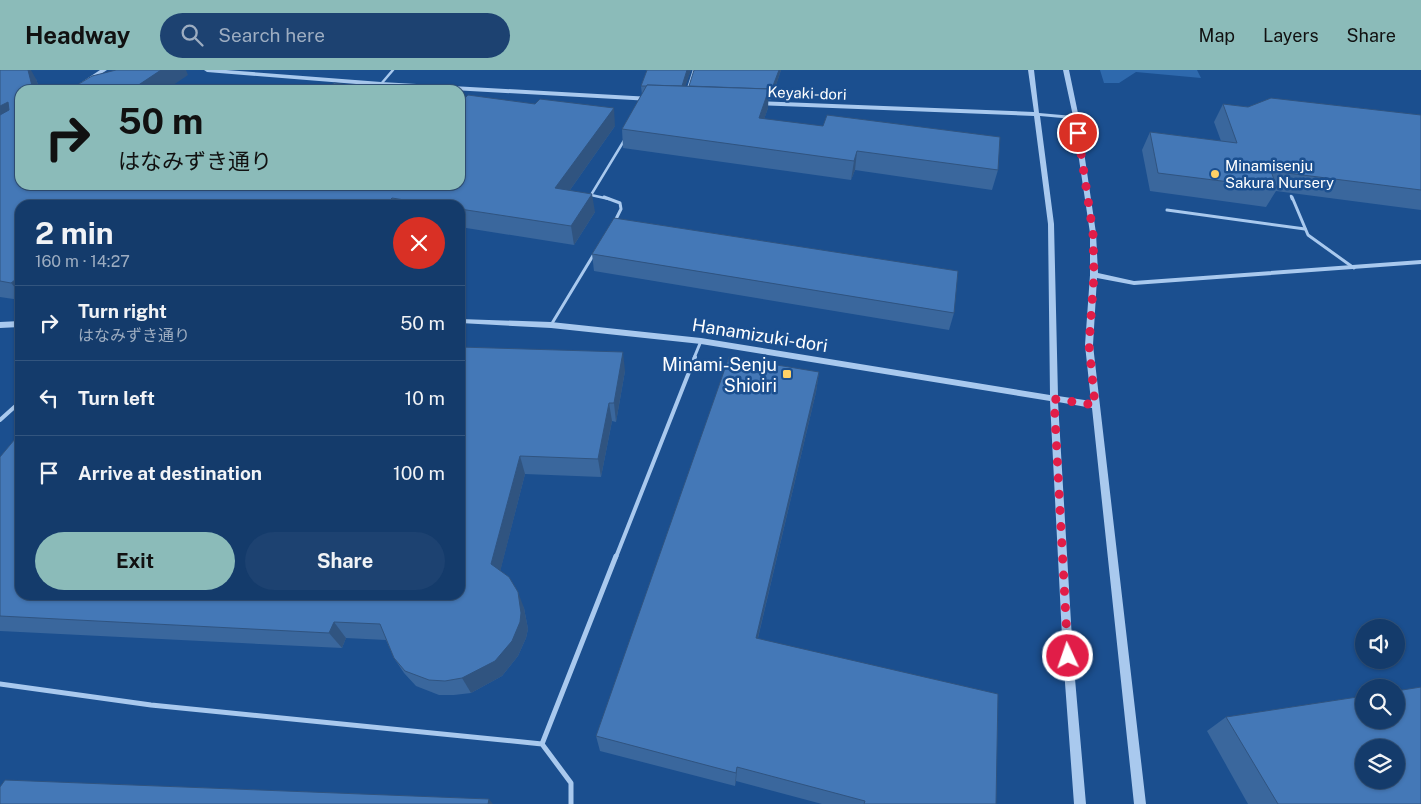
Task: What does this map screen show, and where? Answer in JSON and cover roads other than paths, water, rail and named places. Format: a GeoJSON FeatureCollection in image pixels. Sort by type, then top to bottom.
{"type":"FeatureCollection","features":[{"type":"Feature","properties":{"kind":"street"},"geometry":{"type":"LineString","coordinates":[[81,85],[104,70]]}},
{"type":"Feature","properties":{"kind":"street"},"geometry":{"type":"LineString","coordinates":[[207,70],[399,85]]}},
{"type":"Feature","properties":{"kind":"street"},"geometry":{"type":"LineString","coordinates":[[1031,70],[1051,224],[1054,399],[1068,656],[1080,804]]}},
{"type":"Feature","properties":{"kind":"street"},"geometry":{"type":"LineString","coordinates":[[1066,70],[1076,118],[1093,233],[1094,275],[1089,345],[1140,804]]}},
{"type":"Feature","properties":{"kind":"street"},"geometry":{"type":"LineString","coordinates":[[465,89],[656,99]]}},
{"type":"Feature","properties":{"kind":"street","name":"Keyaki-dori"},"geometry":{"type":"LineString","coordinates":[[754,103],[1037,114],[1076,118]]}},
{"type":"Feature","properties":{"kind":"street"},"geometry":{"type":"LineString","coordinates":[[1094,275],[1134,283],[1421,262]]}},
{"type":"Feature","properties":{"kind":"street","name":"Hanamizuki-dori"},"geometry":{"type":"LineString","coordinates":[[465,321],[551,325],[701,341],[1095,405]]}},
{"type":"Feature","properties":{"kind":"street"},"geometry":{"type":"LineString","coordinates":[[0,325],[15,324]]}},
{"type":"Feature","properties":{"kind":"lane"},"geometry":{"type":"LineString","coordinates":[[381,84],[393,70]]}},
{"type":"Feature","properties":{"kind":"lane"},"geometry":{"type":"LineString","coordinates":[[686,94],[694,70]]}},
{"type":"Feature","properties":{"kind":"lane"},"geometry":{"type":"LineString","coordinates":[[643,105],[647,99]]}},
{"type":"Feature","properties":{"kind":"lane"},"geometry":{"type":"LineString","coordinates":[[613,225],[621,209],[620,203],[591,195],[612,164],[625,138]]}},
{"type":"Feature","properties":{"kind":"lane"},"geometry":{"type":"LineString","coordinates":[[1291,196],[1308,234],[1354,268]]}},
{"type":"Feature","properties":{"kind":"lane"},"geometry":{"type":"LineString","coordinates":[[1167,210],[1305,229]]}},
{"type":"Feature","properties":{"kind":"lane"},"geometry":{"type":"LineString","coordinates":[[551,325],[597,250]]}},
{"type":"Feature","properties":{"kind":"lane"},"geometry":{"type":"LineString","coordinates":[[542,744],[701,341]]}},
{"type":"Feature","properties":{"kind":"lane"},"geometry":{"type":"LineString","coordinates":[[0,420],[15,406]]}},
{"type":"Feature","properties":{"kind":"lane"},"geometry":{"type":"LineString","coordinates":[[0,684],[151,705],[542,744],[571,783],[571,804]]}},
{"type":"Feature","properties":{"kind":"place","name":"Minamisenju Sakura Nursery"},"geometry":{"type":"Point","coordinates":[1215,174]}},
{"type":"Feature","properties":{"kind":"place","name":"Minami-Senju Shioiri"},"geometry":{"type":"Point","coordinates":[787,374]}}]}
